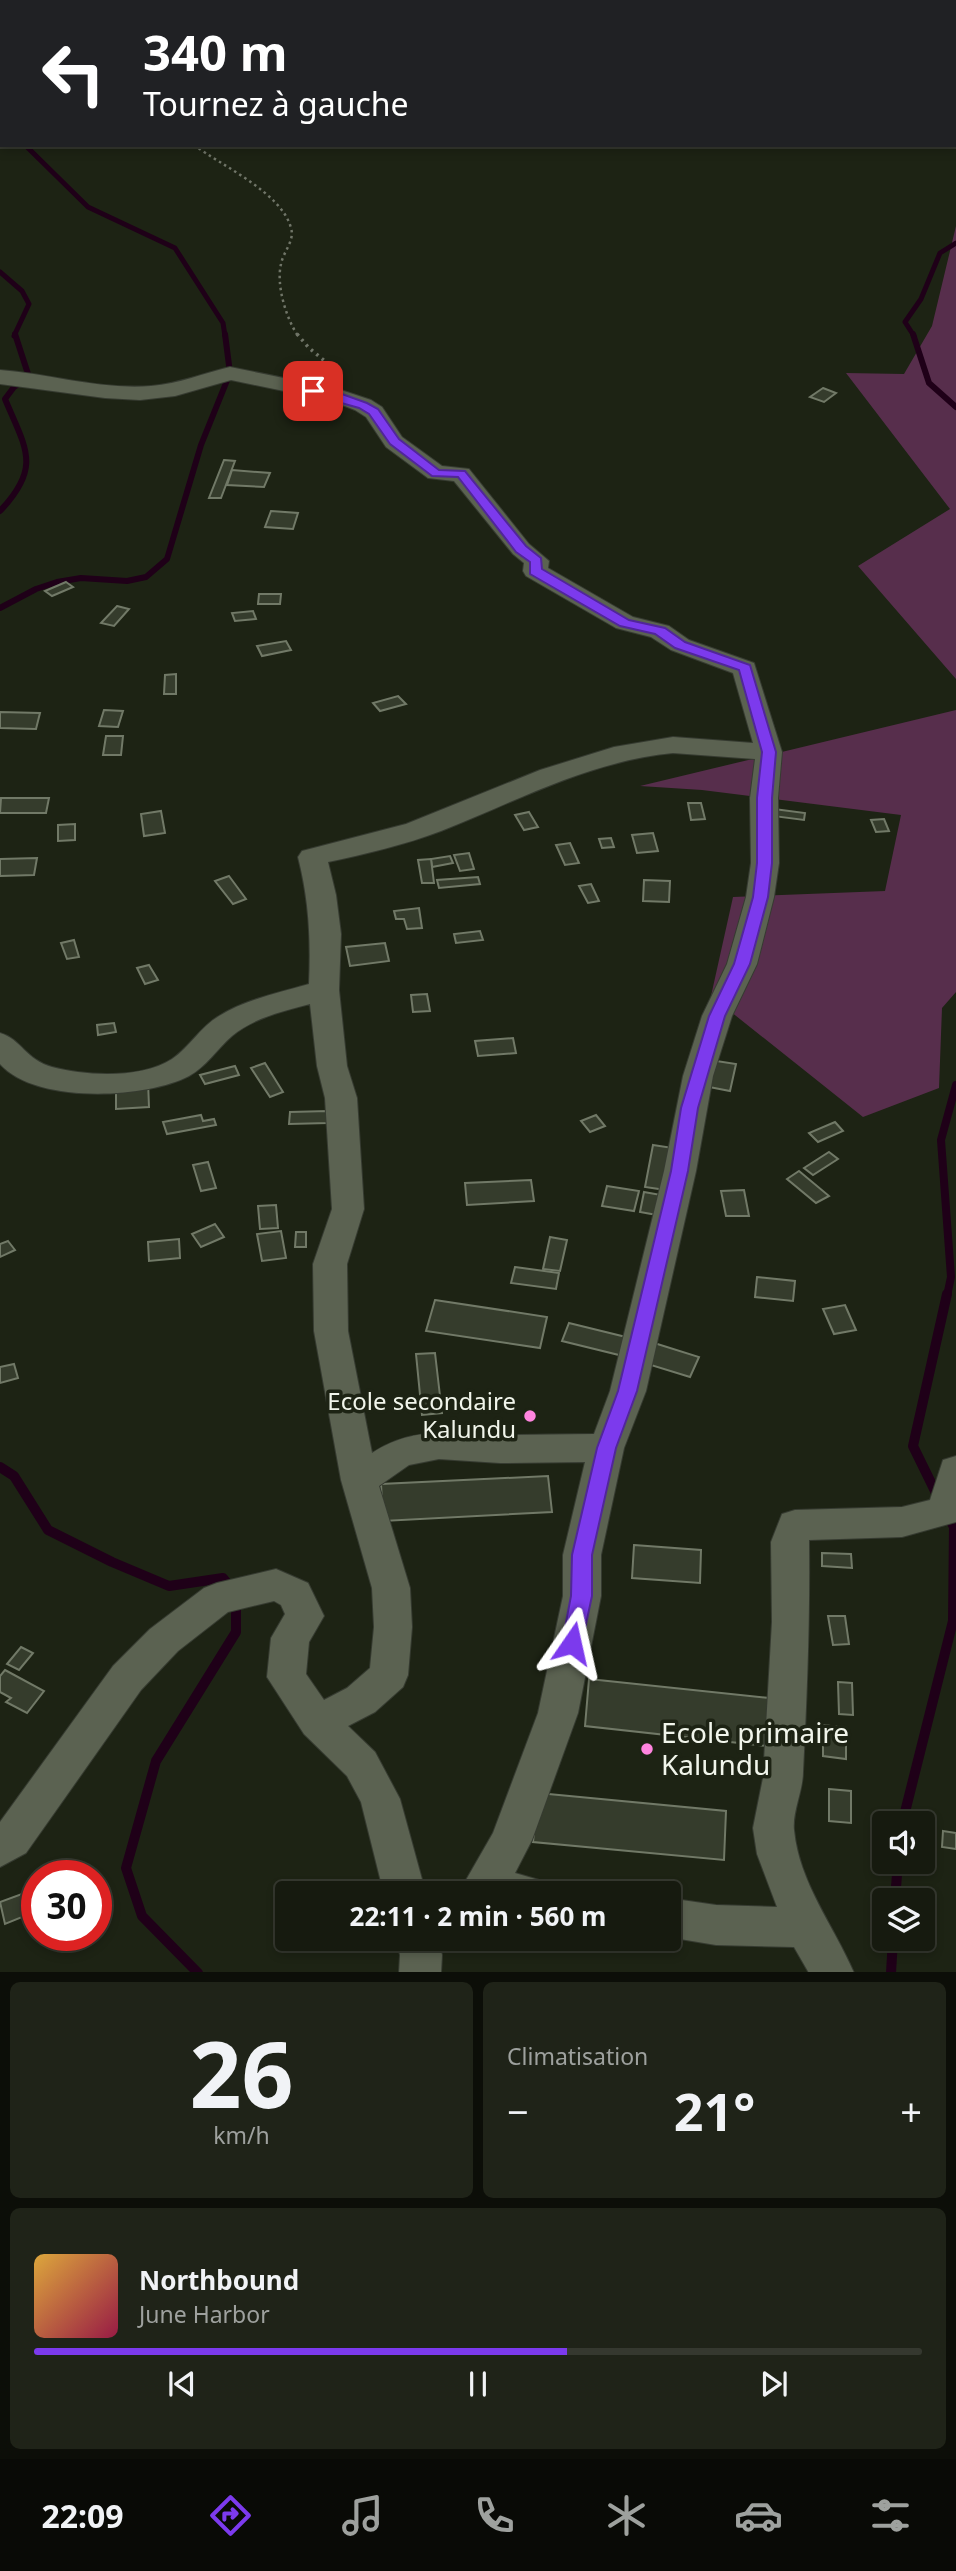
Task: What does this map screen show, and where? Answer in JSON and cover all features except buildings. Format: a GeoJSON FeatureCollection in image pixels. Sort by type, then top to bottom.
{"type":"FeatureCollection","features":[{"type":"Feature","properties":{"kind":"street"},"geometry":{"type":"LineString","coordinates":[[0,377],[29,377],[138,394],[170,391],[230,373],[240,373],[288,387],[338,396],[363,405],[374,412],[394,442],[436,473],[461,474],[521,549],[537,561],[535,571],[625,623],[660,631],[680,645],[745,668],[769,752],[764,798],[765,863],[760,897],[742,964],[717,1016],[698,1076],[680,1171],[628,1391],[606,1448],[582,1555],[582,1596],[558,1713],[511,1840],[499,1881]]}},
{"type":"Feature","properties":{"kind":"street"},"geometry":{"type":"LineString","coordinates":[[317,1722],[362,1700],[389,1675],[393,1627],[391,1588],[359,1480],[331,1331],[330,1264],[348,1209],[341,1098],[332,1066],[324,990],[326,934],[322,895],[312,857],[359,848],[428,826],[589,763],[626,752],[672,745],[769,752]]}},
{"type":"Feature","properties":{"kind":"street"},"geometry":{"type":"LineString","coordinates":[[0,1043],[16,1063],[33,1072],[62,1079],[108,1083],[162,1076],[180,1069],[232,1022],[265,1007],[324,990]]}},
{"type":"Feature","properties":{"kind":"street"},"geometry":{"type":"LineString","coordinates":[[359,1480],[400,1452],[439,1445],[500,1449],[606,1448]]}},
{"type":"Feature","properties":{"kind":"street"},"geometry":{"type":"LineString","coordinates":[[833,1972],[806,1928],[778,1854],[773,1828],[783,1778],[791,1622],[790,1542],[795,1525],[902,1522],[945,1511],[956,1470]]}},
{"type":"Feature","properties":{"kind":"street"},"geometry":{"type":"LineString","coordinates":[[0,1849],[11,1840],[40,1801],[127,1678],[164,1640],[217,1599],[276,1585],[295,1594],[305,1616],[290,1638],[286,1677],[317,1722],[361,1764],[380,1799],[402,1881]]}},
{"type":"Feature","properties":{"kind":"street"},"geometry":{"type":"LineString","coordinates":[[681,1919],[716,1925],[806,1928]]}},
{"type":"Feature","properties":{"kind":"path"},"geometry":{"type":"LineString","coordinates":[[196,147],[216,163],[253,185],[279,207],[292,228],[290,242],[280,264],[284,309],[291,329],[300,342],[343,376],[363,405]]}},
{"type":"Feature","properties":{"kind":"shaded area"},"geometry":{"type":"Polygon","coordinates":[[[956,226],[956,679],[858,566],[950,509],[846,373],[904,374],[932,326],[956,226]]]}},
{"type":"Feature","properties":{"kind":"shaded area"},"geometry":{"type":"Polygon","coordinates":[[[956,710],[956,992],[942,1008],[939,1088],[863,1117],[711,996],[733,897],[885,891],[901,815],[702,790],[640,786],[956,710]]]}},
{"type":"Feature","properties":{"kind":"waterway"},"geometry":{"type":"LineString","coordinates":[[27,147],[88,207],[175,248],[223,323],[225,336]]}},
{"type":"Feature","properties":{"kind":"waterway"},"geometry":{"type":"LineString","coordinates":[[913,335],[905,322],[921,299],[940,253],[956,243]]}},
{"type":"Feature","properties":{"kind":"waterway"},"geometry":{"type":"LineString","coordinates":[[0,272],[22,291],[29,304],[14,336]]}},
{"type":"Feature","properties":{"kind":"waterway"},"geometry":{"type":"LineString","coordinates":[[0,511],[13,496],[26,469],[24,445],[5,399],[14,387],[29,377],[15,334]]}},
{"type":"Feature","properties":{"kind":"waterway"},"geometry":{"type":"LineString","coordinates":[[0,608],[36,589],[57,582],[81,578],[127,581],[146,577],[167,559],[201,445],[230,373],[225,334]]}},
{"type":"Feature","properties":{"kind":"waterway"},"geometry":{"type":"LineString","coordinates":[[913,335],[929,383],[956,407]]}},
{"type":"Feature","properties":{"kind":"waterway"},"geometry":{"type":"LineString","coordinates":[[947,1296],[951,1277],[941,1140],[956,1085]]}},
{"type":"Feature","properties":{"kind":"waterway"},"geometry":{"type":"LineString","coordinates":[[938,1497],[913,1446],[947,1294]]}},
{"type":"Feature","properties":{"kind":"waterway"},"geometry":{"type":"LineString","coordinates":[[0,1467],[14,1476],[48,1530],[112,1562],[169,1586],[223,1578],[230,1587]]}},
{"type":"Feature","properties":{"kind":"waterway"},"geometry":{"type":"LineString","coordinates":[[905,1811],[953,1621],[954,1527],[947,1514]]}},
{"type":"Feature","properties":{"kind":"waterway"},"geometry":{"type":"LineString","coordinates":[[197,1972],[142,1916],[126,1868],[156,1761],[236,1632],[236,1602]]}},
{"type":"Feature","properties":{"kind":"waterway"},"geometry":{"type":"LineString","coordinates":[[896,1888],[897,1874]]}},
{"type":"Feature","properties":{"kind":"waterway"},"geometry":{"type":"LineString","coordinates":[[891,1972],[892,1951]]}},
{"type":"Feature","properties":{"kind":"place","name":"Ecole secondaire Kalundu"},"geometry":{"type":"Point","coordinates":[530,1416]}},
{"type":"Feature","properties":{"kind":"place","name":"Ecole primaire Kalundu"},"geometry":{"type":"Point","coordinates":[647,1749]}},
{"type":"Feature","properties":{"kind":"route"},"geometry":{"type":"LineString","coordinates":[[313,391],[363,405],[374,412],[394,442],[436,473],[461,474],[521,549],[537,561],[535,571],[625,623],[660,631],[680,645],[745,668],[769,752],[764,798],[765,863],[760,897],[742,964],[717,1016],[698,1076],[680,1171],[628,1391],[606,1448],[582,1555],[582,1596],[572,1643]]}}]}
